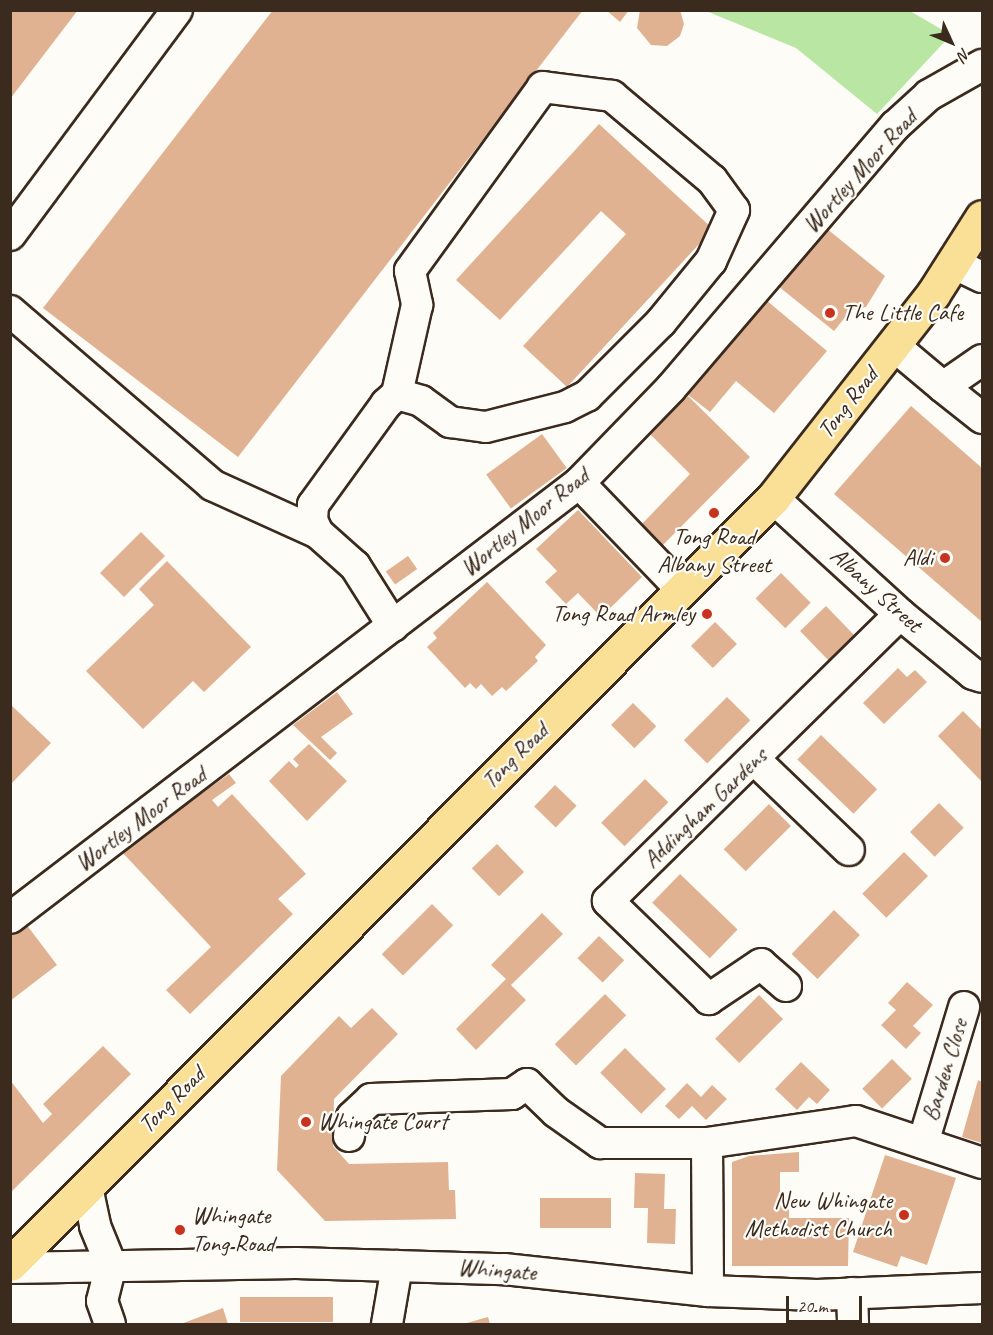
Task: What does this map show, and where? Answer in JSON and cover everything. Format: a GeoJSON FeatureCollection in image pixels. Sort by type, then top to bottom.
{"type":"FeatureCollection","features":[{"type":"Feature","properties":{"kind":"main road","name":"Tong Road"},"geometry":{"type":"LineString","coordinates":[[10,1266],[773,498],[893,345],[953,262],[982,217]]}},
{"type":"Feature","properties":{"kind":"street"},"geometry":{"type":"LineString","coordinates":[[10,235],[177,10]]}},
{"type":"Feature","properties":{"kind":"street","name":"Wortley Moor Road"},"geometry":{"type":"LineString","coordinates":[[10,918],[579,483],[671,388],[895,126],[930,95],[982,64]]}},
{"type":"Feature","properties":{"kind":"street"},"geometry":{"type":"LineString","coordinates":[[318,533],[312,519],[314,505],[386,404],[398,394],[417,305],[410,271],[543,87],[612,96],[712,180],[734,210],[711,261],[661,322],[587,396],[565,406],[486,427],[450,422],[421,401],[398,394]]}},
{"type":"Feature","properties":{"kind":"street"},"geometry":{"type":"LineString","coordinates":[[953,262],[982,277]]}},
{"type":"Feature","properties":{"kind":"street"},"geometry":{"type":"LineString","coordinates":[[10,311],[212,485],[318,533],[355,566],[393,626]]}},
{"type":"Feature","properties":{"kind":"street"},"geometry":{"type":"LineString","coordinates":[[893,345],[982,418]]}},
{"type":"Feature","properties":{"kind":"street"},"geometry":{"type":"LineString","coordinates":[[943,387],[982,360]]}},
{"type":"Feature","properties":{"kind":"street"},"geometry":{"type":"LineString","coordinates":[[579,483],[682,590]]}},
{"type":"Feature","properties":{"kind":"street","name":"Albany Street"},"geometry":{"type":"LineString","coordinates":[[773,498],[900,614],[974,674],[982,677]]}},
{"type":"Feature","properties":{"kind":"street","name":"Addingham Gardens"},"geometry":{"type":"LineString","coordinates":[[786,987],[761,964],[709,999],[608,901],[755,760],[900,614]]}},
{"type":"Feature","properties":{"kind":"street"},"geometry":{"type":"LineString","coordinates":[[755,760],[849,850]]}},
{"type":"Feature","properties":{"kind":"street","name":"Barden Close"},"geometry":{"type":"LineString","coordinates":[[964,1007],[924,1143],[982,1163]]}},
{"type":"Feature","properties":{"kind":"street"},"geometry":{"type":"LineString","coordinates":[[349,1136],[352,1117],[371,1099],[512,1094],[527,1084],[556,1112],[600,1143],[707,1143],[856,1122],[924,1143]]}},
{"type":"Feature","properties":{"kind":"street"},"geometry":{"type":"LineString","coordinates":[[707,1143],[708,1291]]}},
{"type":"Feature","properties":{"kind":"street"},"geometry":{"type":"LineString","coordinates":[[87,1187],[95,1226],[111,1265],[102,1301],[110,1324]]}},
{"type":"Feature","properties":{"kind":"street","name":"Whingate"},"geometry":{"type":"LineString","coordinates":[[10,1266],[397,1266],[504,1269],[708,1291],[852,1293],[982,1288]]}},
{"type":"Feature","properties":{"kind":"street"},"geometry":{"type":"LineString","coordinates":[[387,1324],[397,1266]]}},
{"type":"Feature","properties":{"kind":"street"},"geometry":{"type":"LineString","coordinates":[[852,1293],[853,1324]]}},
{"type":"Feature","properties":{"kind":"green space"},"geometry":{"type":"Polygon","coordinates":[[[706,11],[910,11],[951,35],[877,114],[796,48],[706,11]]]}},
{"type":"Feature","properties":{"kind":"building"},"geometry":{"type":"Polygon","coordinates":[[[10,10],[78,10],[10,99],[10,10]]]}},
{"type":"Feature","properties":{"kind":"building"},"geometry":{"type":"Polygon","coordinates":[[[273,10],[583,10],[238,457],[43,308],[273,10]]]}},
{"type":"Feature","properties":{"kind":"building"},"geometry":{"type":"Polygon","coordinates":[[[606,10],[629,10],[620,22],[606,10]]]}},
{"type":"Feature","properties":{"kind":"building"},"geometry":{"type":"Polygon","coordinates":[[[640,10],[680,10],[684,24],[680,36],[667,46],[651,45],[637,28],[640,10]]]}},
{"type":"Feature","properties":{"kind":"building"},"geometry":{"type":"Polygon","coordinates":[[[599,124],[713,229],[567,387],[523,346],[626,234],[601,211],[500,320],[456,280],[599,124]]]}},
{"type":"Feature","properties":{"kind":"building"},"geometry":{"type":"Polygon","coordinates":[[[826,228],[885,276],[866,307],[851,310],[834,331],[778,286],[826,228]]]}},
{"type":"Feature","properties":{"kind":"building"},"geometry":{"type":"Polygon","coordinates":[[[766,300],[827,351],[774,413],[736,381],[710,412],[687,394],[766,300]]]}},
{"type":"Feature","properties":{"kind":"building"},"geometry":{"type":"Polygon","coordinates":[[[688,396],[750,457],[662,546],[641,525],[690,474],[650,434],[688,396]]]}},
{"type":"Feature","properties":{"kind":"building","name":"Aldi"},"geometry":{"type":"Polygon","coordinates":[[[911,406],[982,468],[982,622],[834,494],[911,406]]]}},
{"type":"Feature","properties":{"kind":"building"},"geometry":{"type":"Polygon","coordinates":[[[542,434],[567,468],[511,509],[486,475],[542,434]]]}},
{"type":"Feature","properties":{"kind":"building"},"geometry":{"type":"Polygon","coordinates":[[[578,510],[642,577],[601,617],[578,593],[566,604],[545,582],[557,571],[536,549],[578,510]]]}},
{"type":"Feature","properties":{"kind":"building"},"geometry":{"type":"Polygon","coordinates":[[[141,532],[165,556],[124,597],[100,573],[141,532]]]}},
{"type":"Feature","properties":{"kind":"building"},"geometry":{"type":"Polygon","coordinates":[[[408,556],[417,569],[395,585],[386,571],[408,556]]]}},
{"type":"Feature","properties":{"kind":"building"},"geometry":{"type":"Polygon","coordinates":[[[167,561],[251,647],[204,692],[193,681],[143,729],[86,671],[154,605],[139,589],[167,561]]]}},
{"type":"Feature","properties":{"kind":"building"},"geometry":{"type":"Polygon","coordinates":[[[781,573],[811,603],[785,628],[756,598],[781,573]]]}},
{"type":"Feature","properties":{"kind":"building"},"geometry":{"type":"Polygon","coordinates":[[[487,582],[546,645],[535,657],[538,661],[506,691],[502,687],[492,696],[481,684],[476,689],[470,683],[465,688],[427,647],[437,638],[433,633],[487,582]]]}},
{"type":"Feature","properties":{"kind":"building"},"geometry":{"type":"Polygon","coordinates":[[[826,606],[855,636],[829,661],[800,631],[826,606]]]}},
{"type":"Feature","properties":{"kind":"building"},"geometry":{"type":"Polygon","coordinates":[[[715,622],[737,644],[713,668],[691,646],[715,622]]]}},
{"type":"Feature","properties":{"kind":"building"},"geometry":{"type":"Polygon","coordinates":[[[898,668],[907,677],[915,670],[927,682],[884,724],[863,703],[898,668]]]}},
{"type":"Feature","properties":{"kind":"building"},"geometry":{"type":"Polygon","coordinates":[[[337,692],[353,714],[321,737],[337,753],[330,760],[293,725],[337,692]]]}},
{"type":"Feature","properties":{"kind":"building"},"geometry":{"type":"Polygon","coordinates":[[[727,697],[750,720],[707,763],[684,740],[727,697]]]}},
{"type":"Feature","properties":{"kind":"building"},"geometry":{"type":"Polygon","coordinates":[[[633,703],[656,726],[634,748],[611,725],[633,703]]]}},
{"type":"Feature","properties":{"kind":"building"},"geometry":{"type":"Polygon","coordinates":[[[10,704],[51,743],[10,785],[10,704]]]}},
{"type":"Feature","properties":{"kind":"building"},"geometry":{"type":"Polygon","coordinates":[[[963,711],[982,730],[982,782],[938,736],[963,711]]]}},
{"type":"Feature","properties":{"kind":"building"},"geometry":{"type":"Polygon","coordinates":[[[821,735],[877,789],[853,814],[797,759],[821,735]]]}},
{"type":"Feature","properties":{"kind":"building"},"geometry":{"type":"Polygon","coordinates":[[[309,744],[347,781],[307,821],[269,781],[289,761],[296,768],[299,765],[293,759],[309,744]]]}},
{"type":"Feature","properties":{"kind":"building"},"geometry":{"type":"Polygon","coordinates":[[[229,774],[236,783],[212,800],[218,807],[232,794],[306,874],[278,899],[293,914],[190,1014],[166,990],[211,947],[121,851],[229,774]]]}},
{"type":"Feature","properties":{"kind":"building"},"geometry":{"type":"Polygon","coordinates":[[[645,779],[668,802],[624,846],[601,823],[645,779]]]}},
{"type":"Feature","properties":{"kind":"building"},"geometry":{"type":"Polygon","coordinates":[[[555,785],[577,806],[556,827],[534,807],[555,785]]]}},
{"type":"Feature","properties":{"kind":"building"},"geometry":{"type":"Polygon","coordinates":[[[939,803],[964,828],[935,857],[910,832],[939,803]]]}},
{"type":"Feature","properties":{"kind":"building"},"geometry":{"type":"Polygon","coordinates":[[[769,804],[791,826],[746,871],[724,849],[769,804]]]}},
{"type":"Feature","properties":{"kind":"building"},"geometry":{"type":"Polygon","coordinates":[[[497,844],[524,872],[499,896],[472,868],[497,844]]]}},
{"type":"Feature","properties":{"kind":"building"},"geometry":{"type":"Polygon","coordinates":[[[904,852],[928,876],[886,918],[862,894],[904,852]]]}},
{"type":"Feature","properties":{"kind":"building"},"geometry":{"type":"Polygon","coordinates":[[[680,874],[738,930],[710,958],[652,903],[680,874]]]}},
{"type":"Feature","properties":{"kind":"building"},"geometry":{"type":"Polygon","coordinates":[[[432,904],[453,925],[403,975],[382,954],[432,904]]]}},
{"type":"Feature","properties":{"kind":"building"},"geometry":{"type":"Polygon","coordinates":[[[834,910],[860,935],[818,979],[792,954],[834,910]]]}},
{"type":"Feature","properties":{"kind":"building"},"geometry":{"type":"Polygon","coordinates":[[[542,913],[563,934],[511,985],[526,1000],[476,1050],[456,1029],[506,979],[491,965],[542,913]]]}},
{"type":"Feature","properties":{"kind":"building"},"geometry":{"type":"Polygon","coordinates":[[[26,924],[57,965],[10,1001],[10,936],[26,924]]]}},
{"type":"Feature","properties":{"kind":"building"},"geometry":{"type":"Polygon","coordinates":[[[599,936],[624,960],[603,983],[577,958],[599,936]]]}},
{"type":"Feature","properties":{"kind":"building"},"geometry":{"type":"Polygon","coordinates":[[[907,982],[933,1005],[913,1026],[921,1033],[906,1049],[881,1025],[896,1010],[888,1003],[907,982]]]}},
{"type":"Feature","properties":{"kind":"building"},"geometry":{"type":"Polygon","coordinates":[[[605,994],[626,1015],[576,1065],[555,1044],[605,994]]]}},
{"type":"Feature","properties":{"kind":"building"},"geometry":{"type":"Polygon","coordinates":[[[759,995],[783,1019],[739,1063],[715,1039],[759,995]]]}},
{"type":"Feature","properties":{"kind":"building","name":"Whingate Court"},"geometry":{"type":"Polygon","coordinates":[[[372,1008],[398,1034],[334,1099],[333,1146],[349,1164],[448,1162],[449,1190],[455,1190],[456,1219],[325,1221],[277,1170],[281,1076],[339,1016],[351,1028],[372,1008]]]}},
{"type":"Feature","properties":{"kind":"building"},"geometry":{"type":"Polygon","coordinates":[[[103,1046],[131,1074],[10,1193],[10,1080],[43,1123],[52,1114],[43,1104],[103,1046]]]}},
{"type":"Feature","properties":{"kind":"building"},"geometry":{"type":"Polygon","coordinates":[[[625,1048],[666,1089],[641,1114],[600,1073],[625,1048]]]}},
{"type":"Feature","properties":{"kind":"building"},"geometry":{"type":"Polygon","coordinates":[[[892,1059],[912,1079],[882,1108],[862,1089],[892,1059]]]}},
{"type":"Feature","properties":{"kind":"building"},"geometry":{"type":"Polygon","coordinates":[[[801,1062],[830,1090],[817,1104],[809,1097],[797,1110],[775,1089],[801,1062]]]}},
{"type":"Feature","properties":{"kind":"building"},"geometry":{"type":"Polygon","coordinates":[[[978,1080],[982,1082],[982,1143],[962,1137],[978,1080]]]}},
{"type":"Feature","properties":{"kind":"building"},"geometry":{"type":"Polygon","coordinates":[[[687,1083],[701,1097],[712,1085],[727,1099],[706,1120],[692,1106],[679,1119],[665,1106],[687,1083]]]}},
{"type":"Feature","properties":{"kind":"building"},"geometry":{"type":"Polygon","coordinates":[[[799,1152],[799,1172],[780,1172],[780,1199],[789,1199],[789,1218],[849,1218],[848,1266],[732,1266],[732,1162],[749,1156],[799,1152]]]}},
{"type":"Feature","properties":{"kind":"building","name":"New Whingate Methodist Church"},"geometry":{"type":"Polygon","coordinates":[[[885,1155],[956,1178],[927,1265],[901,1256],[897,1267],[853,1252],[885,1155]]]}},
{"type":"Feature","properties":{"kind":"building"},"geometry":{"type":"Polygon","coordinates":[[[635,1173],[665,1174],[664,1209],[676,1209],[675,1244],[647,1243],[648,1208],[634,1208],[635,1173]]]}},
{"type":"Feature","properties":{"kind":"building"},"geometry":{"type":"Polygon","coordinates":[[[540,1198],[611,1198],[611,1228],[540,1228],[540,1198]]]}},
{"type":"Feature","properties":{"kind":"building"},"geometry":{"type":"Polygon","coordinates":[[[240,1297],[333,1297],[333,1322],[240,1322],[240,1297]]]}},
{"type":"Feature","properties":{"kind":"building"},"geometry":{"type":"Polygon","coordinates":[[[223,1308],[228,1324],[181,1324],[223,1308]]]}},
{"type":"Feature","properties":{"kind":"building"},"geometry":{"type":"Polygon","coordinates":[[[488,1317],[490,1324],[463,1324],[488,1317]]]}},
{"type":"Feature","properties":{"kind":"place","name":"The Little Cafe"},"geometry":{"type":"Point","coordinates":[830,313]}},
{"type":"Feature","properties":{"kind":"place","name":"Tong Road Albany Street"},"geometry":{"type":"Point","coordinates":[714,513]}},
{"type":"Feature","properties":{"kind":"place","name":"Aldi"},"geometry":{"type":"Point","coordinates":[945,558]}},
{"type":"Feature","properties":{"kind":"place","name":"Tong Road Armley"},"geometry":{"type":"Point","coordinates":[707,614]}},
{"type":"Feature","properties":{"kind":"place","name":"Whingate Court"},"geometry":{"type":"Point","coordinates":[306,1122]}},
{"type":"Feature","properties":{"kind":"place","name":"New Whingate Methodist Church"},"geometry":{"type":"Point","coordinates":[904,1215]}},
{"type":"Feature","properties":{"kind":"place","name":"Whingate Tong Road"},"geometry":{"type":"Point","coordinates":[180,1230]}}]}
